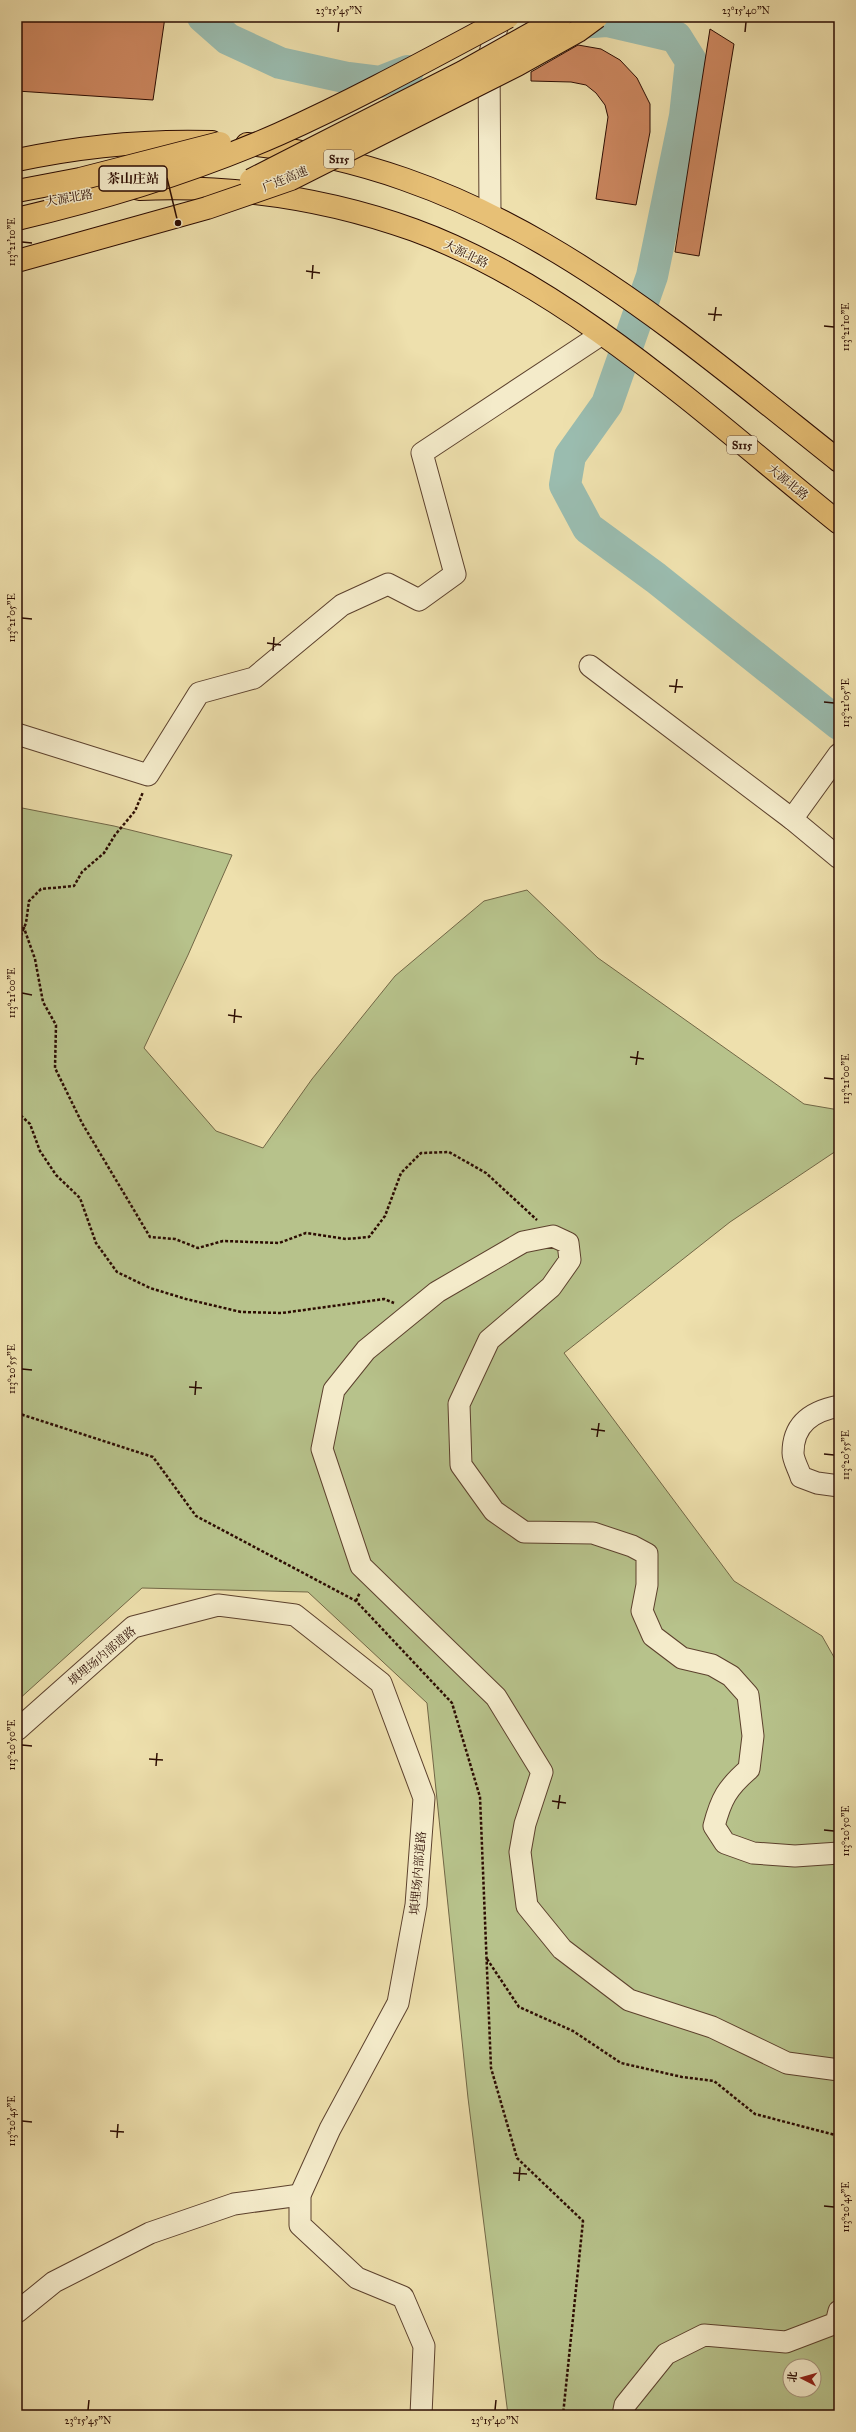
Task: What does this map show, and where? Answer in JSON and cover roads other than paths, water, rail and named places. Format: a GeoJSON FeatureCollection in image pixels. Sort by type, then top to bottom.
{"type":"FeatureCollection","features":[{"type":"Feature","properties":{"kind":"main road"},"geometry":{"type":"LineString","coordinates":[[17,191],[80,179],[253,134],[438,50],[495,17]]}},
{"type":"Feature","properties":{"kind":"main road"},"geometry":{"type":"LineString","coordinates":[[17,219],[98,198],[165,177],[278,134],[336,107],[508,17]]}},
{"type":"Feature","properties":{"kind":"main road"},"geometry":{"type":"LineString","coordinates":[[17,247],[95,226],[255,179],[463,72],[561,17]]}},
{"type":"Feature","properties":{"kind":"main road","name":"广连高速"},"geometry":{"type":"LineString","coordinates":[[17,261],[207,208],[291,179],[517,64],[578,31],[597,17]]}},
{"type":"Feature","properties":{"kind":"main road","name":"S115"},"geometry":{"type":"LineString","coordinates":[[17,160],[77,148],[124,143],[172,141],[228,142],[276,147],[322,155],[370,167],[424,185],[490,214],[536,239],[631,298],[677,332],[839,461]]}},
{"type":"Feature","properties":{"kind":"main road","name":"大源北路"},"geometry":{"type":"LineString","coordinates":[[17,209],[96,193],[164,188],[201,188],[268,193],[313,201],[365,214],[416,231],[468,254],[519,282],[606,337],[646,367],[839,523]]}},
{"type":"Feature","properties":{"kind":"street"},"geometry":{"type":"LineString","coordinates":[[490,214],[489,56],[500,17]]}},
{"type":"Feature","properties":{"kind":"street"},"geometry":{"type":"LineString","coordinates":[[17,734],[148,774],[198,693],[254,678],[342,605],[388,584],[419,600],[455,574],[422,453],[606,337]]}},
{"type":"Feature","properties":{"kind":"street"},"geometry":{"type":"LineString","coordinates":[[590,666],[792,819],[839,858]]}},
{"type":"Feature","properties":{"kind":"street"},"geometry":{"type":"LineString","coordinates":[[792,819],[839,754]]}},
{"type":"Feature","properties":{"kind":"street"},"geometry":{"type":"LineString","coordinates":[[839,1853],[795,1856],[753,1853],[725,1843],[714,1826],[724,1796],[732,1784],[749,1769],[753,1736],[748,1695],[731,1676],[712,1665],[682,1658],[653,1636],[642,1611],[647,1585],[647,1554],[632,1546],[593,1533],[524,1532],[494,1511],[461,1465],[459,1404],[489,1340],[551,1287],[570,1260],[568,1243],[553,1236],[523,1242],[437,1292],[366,1350],[334,1390],[322,1449],[361,1566],[496,1697],[542,1772],[525,1824],[520,1852],[527,1906],[562,1949],[629,2000],[712,2027],[787,2063],[839,2070]]}},
{"type":"Feature","properties":{"kind":"street"},"geometry":{"type":"LineString","coordinates":[[839,1406],[818,1410],[798,1428],[793,1453],[801,1477],[816,1483],[839,1486]]}},
{"type":"Feature","properties":{"kind":"street","name":"填埋场内部道路"},"geometry":{"type":"LineString","coordinates":[[17,1730],[133,1627],[218,1605],[295,1615],[382,1683],[424,1798],[416,1905],[398,2003],[330,2130],[300,2195],[300,2225],[356,2278],[403,2297],[424,2346],[422,2415]]}},
{"type":"Feature","properties":{"kind":"street"},"geometry":{"type":"LineString","coordinates":[[17,2312],[54,2282],[150,2233],[234,2204],[300,2195]]}},
{"type":"Feature","properties":{"kind":"street"},"geometry":{"type":"LineString","coordinates":[[622,2415],[625,2405],[666,2354],[704,2335],[786,2342],[836,2323],[839,2311]]}},
{"type":"Feature","properties":{"kind":"waterway"},"geometry":{"type":"LineString","coordinates":[[203,17],[228,39],[280,63],[348,78],[380,82],[408,71]]}},
{"type":"Feature","properties":{"kind":"waterway"},"geometry":{"type":"LineString","coordinates":[[563,24],[607,21],[676,37],[691,61],[685,116],[652,276],[607,404],[570,456],[565,485],[588,528],[656,578],[839,724]]}},
{"type":"Feature","properties":{"kind":"place","name":"茶山庄站"},"geometry":{"type":"Point","coordinates":[178,223]}}]}
